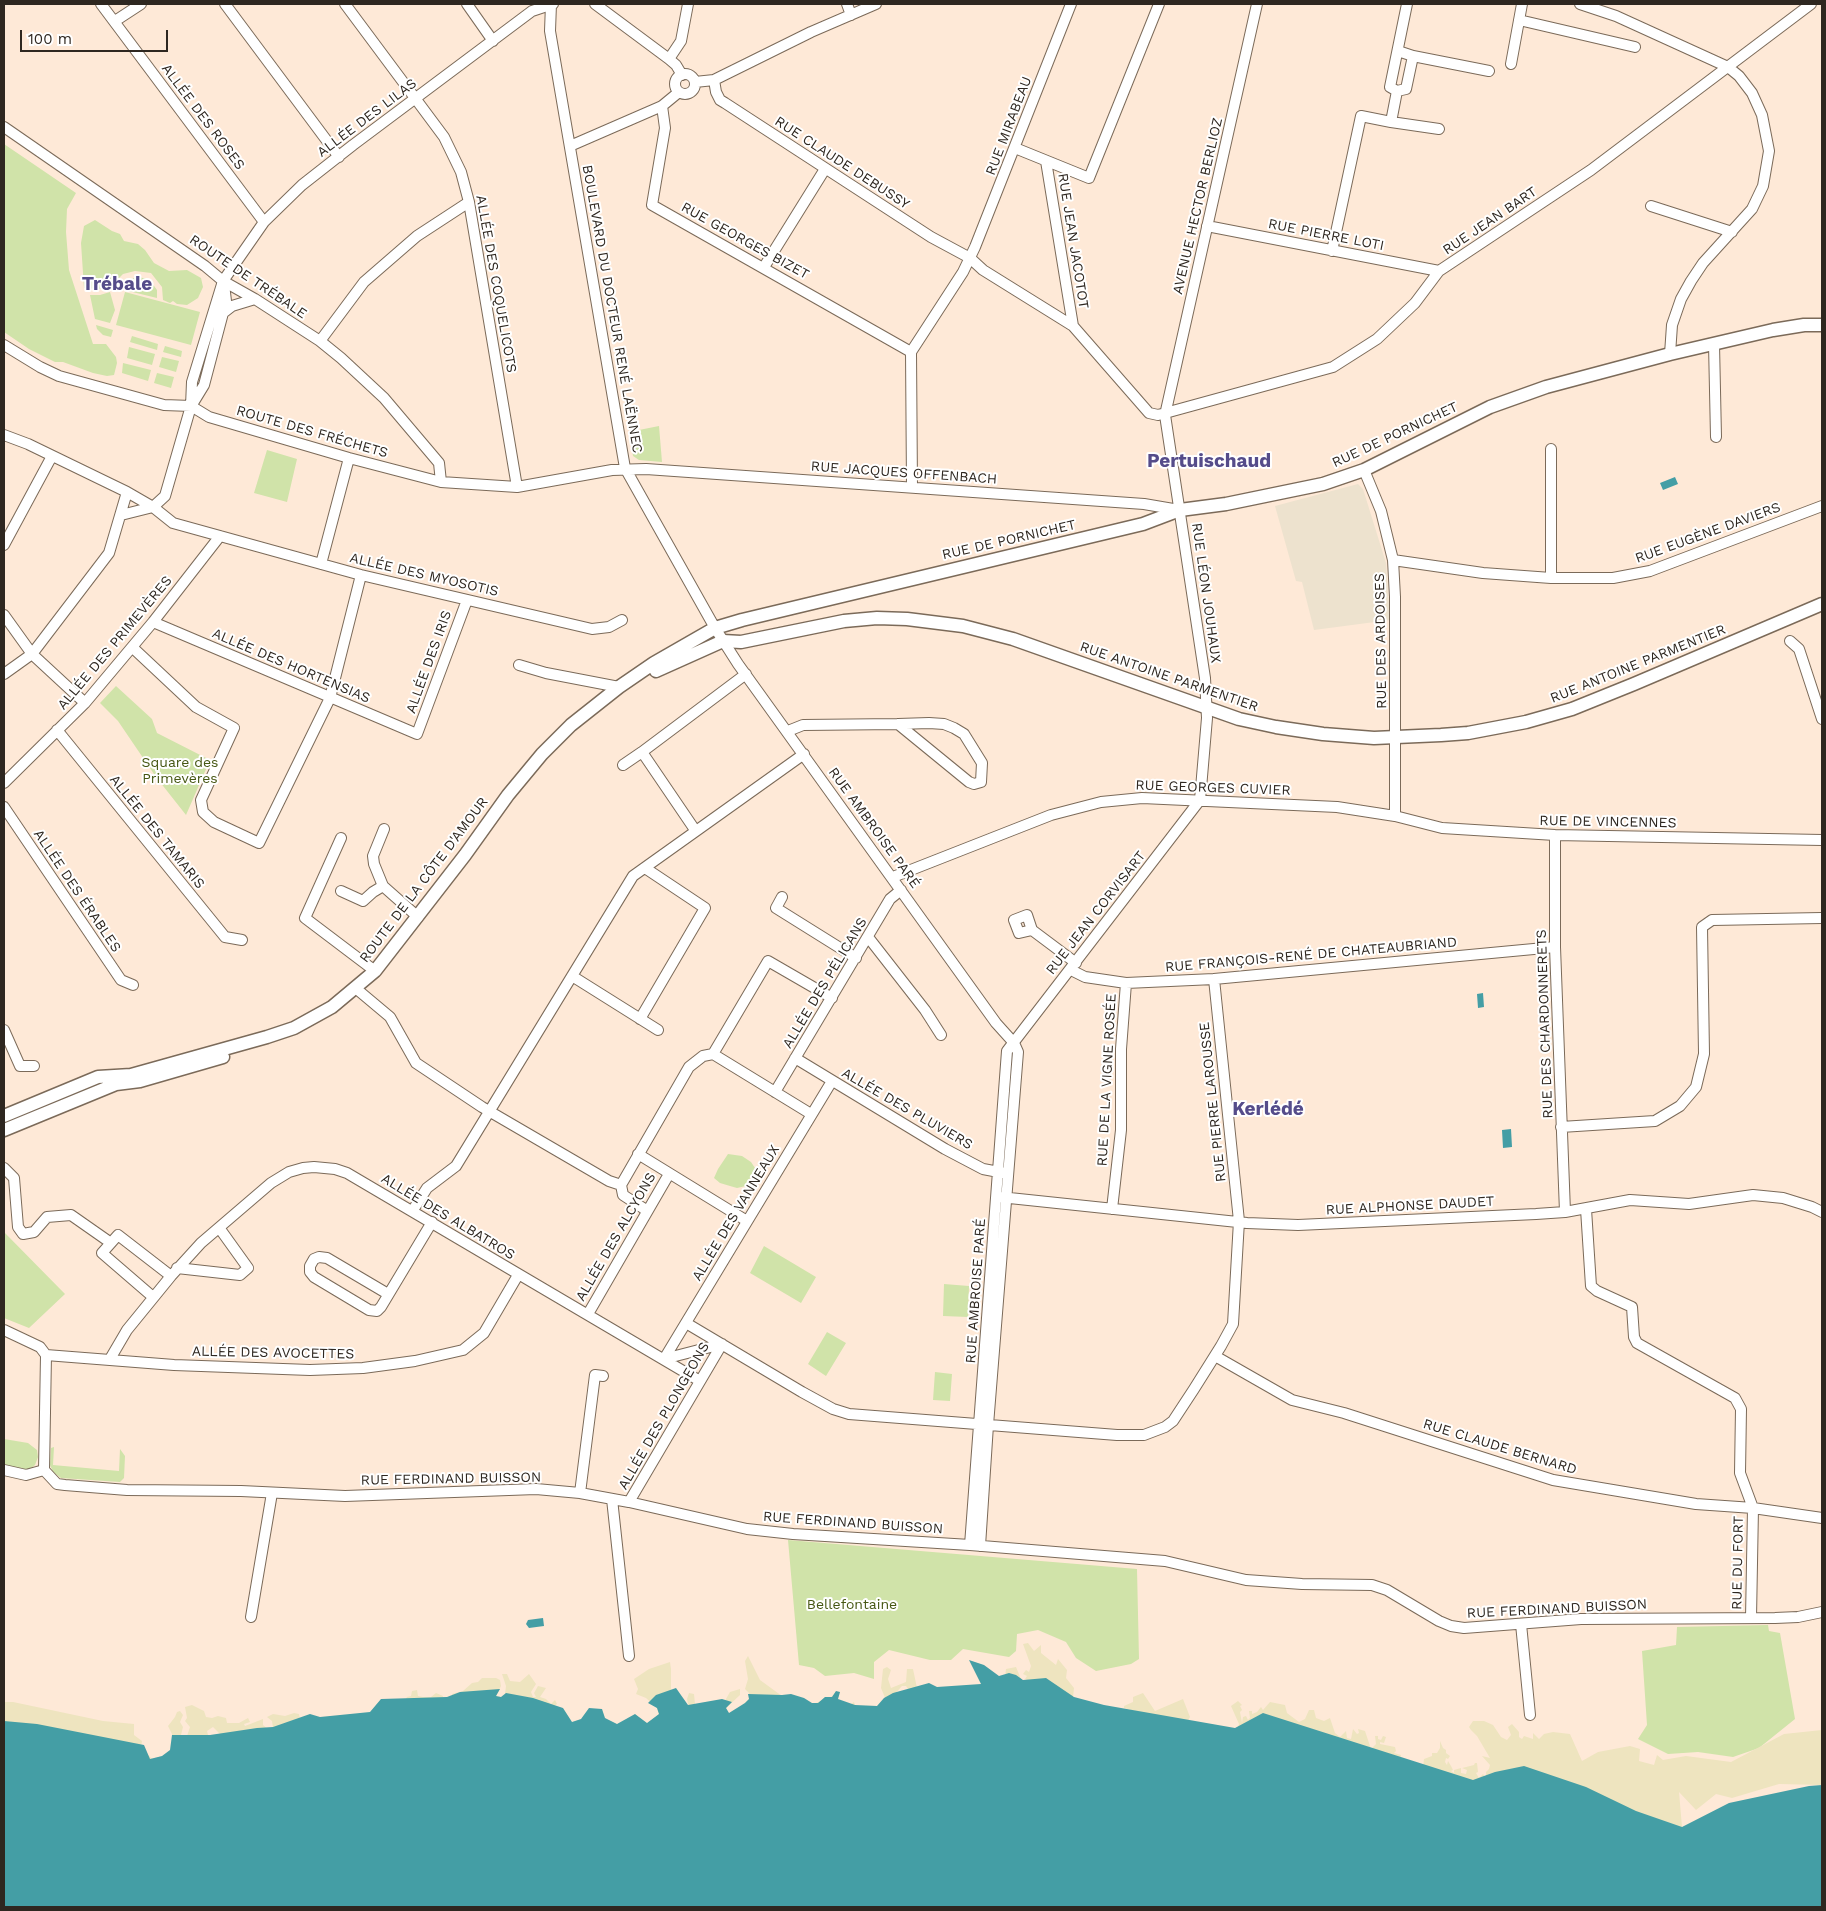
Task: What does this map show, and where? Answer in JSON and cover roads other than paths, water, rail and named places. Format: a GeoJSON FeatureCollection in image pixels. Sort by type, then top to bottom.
{"type":"FeatureCollection","features":[{"type":"Feature","properties":{"kind":"main road","name":"RUE DE PORNICHET"},"geometry":{"type":"LineString","coordinates":[[715,628],[1143,524],[1180,510],[1282,494],[1323,484],[1364,470],[1490,408],[1546,387],[1670,354],[1773,330],[1804,325],[1822,325]]}},
{"type":"Feature","properties":{"kind":"main road","name":"RUE ANTOINE PARMENTIER"},"geometry":{"type":"LineString","coordinates":[[674,662],[724,641],[742,642],[817,626],[877,618],[942,622],[1013,639],[1239,719],[1323,734],[1374,738],[1440,736],[1526,722],[1572,709],[1822,604]]}},
{"type":"Feature","properties":{"kind":"main road","name":"ROUTE DE LA CÔTE D'AMOUR"},"geometry":{"type":"LineString","coordinates":[[4,1116],[98,1077],[131,1075],[294,1028],[332,1007],[375,971],[418,917],[508,795],[542,754],[571,725],[619,687],[654,663],[715,628]]}},
{"type":"Feature","properties":{"kind":"main road","name":"ROUTE DE LA CÔTE D'AMOUR"},"geometry":{"type":"LineString","coordinates":[[4,1130],[116,1084],[140,1081],[301,1034],[341,1010],[380,971],[483,835],[500,820],[543,759],[575,727],[598,708],[640,680],[674,662]]}},
{"type":"Feature","properties":{"kind":"street","name":"ALLÉE DES ROSES"},"geometry":{"type":"LineString","coordinates":[[102,4],[264,222]]}},
{"type":"Feature","properties":{"kind":"street"},"geometry":{"type":"LineString","coordinates":[[115,22],[141,4]]}},
{"type":"Feature","properties":{"kind":"street"},"geometry":{"type":"LineString","coordinates":[[224,4],[339,157]]}},
{"type":"Feature","properties":{"kind":"street","name":"ALLÉE DES COQUELICOTS"},"geometry":{"type":"LineString","coordinates":[[345,4],[444,138],[461,172],[469,202],[517,487]]}},
{"type":"Feature","properties":{"kind":"street"},"geometry":{"type":"LineString","coordinates":[[467,4],[493,40]]}},
{"type":"Feature","properties":{"kind":"street","name":"ALLÉE DES LILAS"},"geometry":{"type":"LineString","coordinates":[[191,406],[192,382],[223,280],[264,222],[302,185],[416,98],[532,12],[552,4]]}},
{"type":"Feature","properties":{"kind":"street","name":"BOULEVARD DU DOCTEUR RENÉ LAËNNEC"},"geometry":{"type":"LineString","coordinates":[[552,4],[550,31],[625,468],[715,628]]}},
{"type":"Feature","properties":{"kind":"street"},"geometry":{"type":"LineString","coordinates":[[595,4],[669,59],[676,65],[682,75]]}},
{"type":"Feature","properties":{"kind":"street"},"geometry":{"type":"LineString","coordinates":[[669,59],[682,41],[688,4]]}},
{"type":"Feature","properties":{"kind":"street"},"geometry":{"type":"LineString","coordinates":[[846,4],[851,15]]}},
{"type":"Feature","properties":{"kind":"street"},"geometry":{"type":"LineString","coordinates":[[695,82],[714,80],[875,4]]}},
{"type":"Feature","properties":{"kind":"street","name":"RUE MIRABEAU"},"geometry":{"type":"LineString","coordinates":[[912,352],[970,258],[1071,4]]}},
{"type":"Feature","properties":{"kind":"street"},"geometry":{"type":"LineString","coordinates":[[1015,148],[1089,178],[1159,4]]}},
{"type":"Feature","properties":{"kind":"street","name":"AVENUE HECTOR BERLIOZ"},"geometry":{"type":"LineString","coordinates":[[1165,414],[1257,4]]}},
{"type":"Feature","properties":{"kind":"street"},"geometry":{"type":"LineString","coordinates":[[1407,4],[1390,87],[1397,91],[1406,89],[1413,56]]}},
{"type":"Feature","properties":{"kind":"street"},"geometry":{"type":"LineString","coordinates":[[1511,64],[1522,4]]}},
{"type":"Feature","properties":{"kind":"street"},"geometry":{"type":"LineString","coordinates":[[1580,4],[1616,16],[1728,67],[1739,76],[1752,93],[1762,115],[1769,151],[1763,186],[1752,209],[1703,263],[1681,299],[1672,324],[1670,354]]}},
{"type":"Feature","properties":{"kind":"street","name":"RUE JEAN BART"},"geometry":{"type":"LineString","coordinates":[[1165,414],[1333,367],[1377,339],[1415,303],[1439,271],[1591,170],[1811,4]]}},
{"type":"Feature","properties":{"kind":"street"},"geometry":{"type":"LineString","coordinates":[[1519,20],[1635,48]]}},
{"type":"Feature","properties":{"kind":"street"},"geometry":{"type":"LineString","coordinates":[[1398,51],[1413,56],[1489,71]]}},
{"type":"Feature","properties":{"kind":"street"},"geometry":{"type":"LineString","coordinates":[[682,75],[688,75],[695,82],[695,88],[691,93],[679,92],[675,87],[676,81],[682,75]]}},
{"type":"Feature","properties":{"kind":"street","name":"RUE CLAUDE DEBUSSY"},"geometry":{"type":"LineString","coordinates":[[714,80],[720,100],[931,237],[970,258],[983,270],[1073,326]]}},
{"type":"Feature","properties":{"kind":"street"},"geometry":{"type":"LineString","coordinates":[[1391,122],[1397,91]]}},
{"type":"Feature","properties":{"kind":"street"},"geometry":{"type":"LineString","coordinates":[[570,146],[662,106],[679,92]]}},
{"type":"Feature","properties":{"kind":"street","name":"RUE GEORGES BIZET"},"geometry":{"type":"LineString","coordinates":[[662,106],[665,128],[652,205],[912,352]]}},
{"type":"Feature","properties":{"kind":"street"},"geometry":{"type":"LineString","coordinates":[[1332,251],[1361,116],[1439,129]]}},
{"type":"Feature","properties":{"kind":"street","name":"ROUTE DE TRÉBALE"},"geometry":{"type":"LineString","coordinates":[[4,127],[180,248],[223,280],[320,341],[384,398],[440,463],[441,482]]}},
{"type":"Feature","properties":{"kind":"street","name":"RUE JEAN JACOTOT"},"geometry":{"type":"LineString","coordinates":[[1046,161],[1073,326]]}},
{"type":"Feature","properties":{"kind":"street"},"geometry":{"type":"LineString","coordinates":[[764,267],[825,169]]}},
{"type":"Feature","properties":{"kind":"street"},"geometry":{"type":"LineString","coordinates":[[320,341],[364,282],[418,236],[469,202]]}},
{"type":"Feature","properties":{"kind":"street"},"geometry":{"type":"LineString","coordinates":[[1651,206],[1732,232]]}},
{"type":"Feature","properties":{"kind":"street","name":"RUE PIERRE LOTI"},"geometry":{"type":"LineString","coordinates":[[1207,226],[1439,271]]}},
{"type":"Feature","properties":{"kind":"street"},"geometry":{"type":"LineString","coordinates":[[121,515],[153,507],[164,496],[191,406],[204,385],[226,301],[223,280]]}},
{"type":"Feature","properties":{"kind":"street"},"geometry":{"type":"LineString","coordinates":[[223,313],[232,306],[255,299]]}},
{"type":"Feature","properties":{"kind":"street"},"geometry":{"type":"LineString","coordinates":[[1073,326],[1149,413],[1165,414]]}},
{"type":"Feature","properties":{"kind":"street"},"geometry":{"type":"LineString","coordinates":[[1714,344],[1716,437]]}},
{"type":"Feature","properties":{"kind":"street","name":"ROUTE DES FRÉCHETS"},"geometry":{"type":"LineString","coordinates":[[4,345],[59,376],[164,405],[191,406],[209,416],[349,458],[441,482],[517,487],[625,468]]}},
{"type":"Feature","properties":{"kind":"street"},"geometry":{"type":"LineString","coordinates":[[912,352],[912,487]]}},
{"type":"Feature","properties":{"kind":"street","name":"RUE LÉON JOUHAUX"},"geometry":{"type":"LineString","coordinates":[[1165,414],[1205,678],[1207,707],[1200,800]]}},
{"type":"Feature","properties":{"kind":"street","name":"ALLÉE DES MYOSOTIS"},"geometry":{"type":"LineString","coordinates":[[4,435],[28,444],[127,492],[153,507],[173,523],[361,575],[592,628],[609,627],[622,620]]}},
{"type":"Feature","properties":{"kind":"street"},"geometry":{"type":"LineString","coordinates":[[1551,449],[1551,578]]}},
{"type":"Feature","properties":{"kind":"street"},"geometry":{"type":"LineString","coordinates":[[4,545],[52,456]]}},
{"type":"Feature","properties":{"kind":"street"},"geometry":{"type":"LineString","coordinates":[[321,564],[349,458]]}},
{"type":"Feature","properties":{"kind":"street","name":"RUE JACQUES OFFENBACH"},"geometry":{"type":"LineString","coordinates":[[625,468],[1144,504],[1180,510]]}},
{"type":"Feature","properties":{"kind":"street","name":"RUE DES ARDOISES"},"geometry":{"type":"LineString","coordinates":[[1364,470],[1381,511],[1393,560],[1395,597],[1395,816]]}},
{"type":"Feature","properties":{"kind":"street"},"geometry":{"type":"LineString","coordinates":[[4,674],[32,654],[109,553],[127,492]]}},
{"type":"Feature","properties":{"kind":"street","name":"RUE EUGÈNE DAVIERS"},"geometry":{"type":"LineString","coordinates":[[1393,560],[1483,573],[1551,578],[1613,578],[1650,571],[1822,506]]}},
{"type":"Feature","properties":{"kind":"street","name":"ALLÉE DES PRIMEVÈRES"},"geometry":{"type":"LineString","coordinates":[[4,783],[85,703],[154,622],[220,536]]}},
{"type":"Feature","properties":{"kind":"street"},"geometry":{"type":"LineString","coordinates":[[132,648],[196,707],[234,728],[200,800],[202,812],[214,822],[259,843],[330,698],[361,575]]}},
{"type":"Feature","properties":{"kind":"street","name":"ALLÉE DES IRIS"},"geometry":{"type":"LineString","coordinates":[[417,734],[466,600]]}},
{"type":"Feature","properties":{"kind":"street"},"geometry":{"type":"LineString","coordinates":[[4,615],[32,654],[85,703]]}},
{"type":"Feature","properties":{"kind":"street","name":"ALLÉE DES HORTENSIAS"},"geometry":{"type":"LineString","coordinates":[[154,622],[417,734]]}},
{"type":"Feature","properties":{"kind":"street","name":"RUE AMBROISE PARÉ"},"geometry":{"type":"LineString","coordinates":[[715,628],[996,1023],[1014,1043],[1018,1052],[1009,1173],[1001,1197]]}},
{"type":"Feature","properties":{"kind":"street"},"geometry":{"type":"LineString","coordinates":[[1790,641],[1799,649],[1822,718]]}},
{"type":"Feature","properties":{"kind":"street"},"geometry":{"type":"LineString","coordinates":[[519,665],[546,673],[619,687]]}},
{"type":"Feature","properties":{"kind":"street"},"geometry":{"type":"LineString","coordinates":[[623,765],[746,674]]}},
{"type":"Feature","properties":{"kind":"street"},"geometry":{"type":"LineString","coordinates":[[788,731],[803,726],[898,724],[944,724],[964,734],[982,763],[981,782],[974,784],[969,782],[898,724]]}},
{"type":"Feature","properties":{"kind":"street","name":"ALLÉE DES TAMARIS"},"geometry":{"type":"LineString","coordinates":[[57,730],[225,937],[242,940]]}},
{"type":"Feature","properties":{"kind":"street"},"geometry":{"type":"LineString","coordinates":[[642,752],[695,830]]}},
{"type":"Feature","properties":{"kind":"street"},"geometry":{"type":"LineString","coordinates":[[413,1210],[432,1183],[452,1171],[456,1166],[633,876],[804,754]]}},
{"type":"Feature","properties":{"kind":"street","name":"RUE GEORGES CUVIER"},"geometry":{"type":"LineString","coordinates":[[892,877],[1051,816],[1101,802],[1142,798],[1200,800],[1338,807],[1395,816]]}},
{"type":"Feature","properties":{"kind":"street","name":"RUE JEAN CORVISART"},"geometry":{"type":"LineString","coordinates":[[1014,1043],[1200,800]]}},
{"type":"Feature","properties":{"kind":"street","name":"ALLÉE DES ÉRABLES"},"geometry":{"type":"LineString","coordinates":[[4,807],[121,980],[133,985]]}},
{"type":"Feature","properties":{"kind":"street","name":"RUE DE VINCENNES"},"geometry":{"type":"LineString","coordinates":[[1395,816],[1442,828],[1555,835],[1822,840]]}},
{"type":"Feature","properties":{"kind":"street"},"geometry":{"type":"LineString","coordinates":[[384,829],[373,856],[374,864],[383,886],[418,917]]}},
{"type":"Feature","properties":{"kind":"street","name":"RUE DES CHARDONNERETS"},"geometry":{"type":"LineString","coordinates":[[1555,835],[1555,947],[1564,1212]]}},
{"type":"Feature","properties":{"kind":"street"},"geometry":{"type":"LineString","coordinates":[[341,838],[305,918],[375,971]]}},
{"type":"Feature","properties":{"kind":"street"},"geometry":{"type":"LineString","coordinates":[[640,1019],[705,908],[645,868]]}},
{"type":"Feature","properties":{"kind":"street"},"geometry":{"type":"LineString","coordinates":[[341,891],[363,901],[383,886]]}},
{"type":"Feature","properties":{"kind":"street","name":"ALLÉE DES PÉLICANS"},"geometry":{"type":"LineString","coordinates":[[775,1092],[890,899],[901,890]]}},
{"type":"Feature","properties":{"kind":"street"},"geometry":{"type":"LineString","coordinates":[[782,897],[776,908],[856,958]]}},
{"type":"Feature","properties":{"kind":"street"},"geometry":{"type":"LineString","coordinates":[[1561,1127],[1655,1121],[1680,1106],[1696,1087],[1704,1054],[1702,927],[1712,920],[1822,918]]}},
{"type":"Feature","properties":{"kind":"street","name":"RUE FRANÇOIS-RENÉ DE CHATEAUBRIAND"},"geometry":{"type":"LineString","coordinates":[[1032,930],[1085,977],[1126,983],[1214,979],[1555,947]]}},
{"type":"Feature","properties":{"kind":"street"},"geometry":{"type":"LineString","coordinates":[[868,937],[925,1010],[941,1035]]}},
{"type":"Feature","properties":{"kind":"street"},"geometry":{"type":"LineString","coordinates":[[713,1054],[768,961],[832,998]]}},
{"type":"Feature","properties":{"kind":"street"},"geometry":{"type":"LineString","coordinates":[[572,976],[658,1030]]}},
{"type":"Feature","properties":{"kind":"street","name":"RUE PIERRE LAROUSSE"},"geometry":{"type":"LineString","coordinates":[[686,1323],[833,1409],[849,1414],[1099,1434],[1144,1435],[1165,1427],[1173,1420],[1215,1356],[1233,1324],[1239,1222],[1214,979]]}},
{"type":"Feature","properties":{"kind":"street","name":"RUE DE LA VIGNE ROSÉE"},"geometry":{"type":"LineString","coordinates":[[1112,1208],[1121,1130],[1120,1049],[1126,983]]}},
{"type":"Feature","properties":{"kind":"street"},"geometry":{"type":"LineString","coordinates":[[359,991],[390,1017],[416,1064],[490,1111],[609,1181],[621,1185]]}},
{"type":"Feature","properties":{"kind":"street"},"geometry":{"type":"LineString","coordinates":[[4,1030],[20,1066],[34,1066]]}},
{"type":"Feature","properties":{"kind":"street","name":"RUE AMBROISE PARÉ"},"geometry":{"type":"LineString","coordinates":[[975,1545],[1001,1197],[998,1172],[1007,1051],[1014,1043]]}},
{"type":"Feature","properties":{"kind":"street"},"geometry":{"type":"LineString","coordinates":[[646,1210],[623,1195],[621,1185],[689,1067],[703,1056],[713,1054],[811,1114]]}},
{"type":"Feature","properties":{"kind":"street","name":"ALLÉE DES PLUVIERS"},"geometry":{"type":"LineString","coordinates":[[795,1058],[953,1153],[983,1169],[1009,1173]]}},
{"type":"Feature","properties":{"kind":"street","name":"ALLÉE DES VANNEAUX"},"geometry":{"type":"LineString","coordinates":[[664,1359],[832,1081]]}},
{"type":"Feature","properties":{"kind":"street"},"geometry":{"type":"LineString","coordinates":[[638,1154],[747,1222]]}},
{"type":"Feature","properties":{"kind":"street"},"geometry":{"type":"LineString","coordinates":[[4,1168],[14,1178],[18,1227],[23,1234],[34,1232],[47,1217],[71,1215],[110,1244]]}},
{"type":"Feature","properties":{"kind":"street","name":"ALLÉE DES ALBATROS"},"geometry":{"type":"LineString","coordinates":[[110,1359],[126,1330],[174,1272],[201,1244],[271,1183],[289,1172],[302,1168],[324,1168],[346,1173],[413,1210],[700,1381]]}},
{"type":"Feature","properties":{"kind":"street","name":"ALLÉE DES ALCYONS"},"geometry":{"type":"LineString","coordinates":[[588,1314],[646,1210],[669,1174]]}},
{"type":"Feature","properties":{"kind":"street","name":"RUE ALPHONSE DAUDET"},"geometry":{"type":"LineString","coordinates":[[1001,1197],[1239,1222],[1298,1225],[1564,1212],[1630,1200],[1688,1204],[1753,1194],[1783,1198],[1812,1206],[1822,1212]]}},
{"type":"Feature","properties":{"kind":"street"},"geometry":{"type":"LineString","coordinates":[[1586,1208],[1592,1286],[1597,1291],[1632,1307],[1634,1337],[1637,1343],[1735,1398],[1742,1409],[1740,1473],[1753,1508]]}},
{"type":"Feature","properties":{"kind":"street"},"geometry":{"type":"LineString","coordinates":[[388,1294],[328,1258],[319,1257],[314,1259],[310,1266],[310,1272],[314,1277],[369,1310],[377,1310],[381,1307],[432,1222]]}},
{"type":"Feature","properties":{"kind":"street"},"geometry":{"type":"LineString","coordinates":[[153,1297],[102,1253],[118,1235],[174,1272],[240,1275],[248,1268],[220,1228]]}},
{"type":"Feature","properties":{"kind":"street","name":"ALLÉE DES AVOCETTES"},"geometry":{"type":"LineString","coordinates":[[46,1355],[174,1365],[310,1370],[363,1368],[414,1361],[462,1350],[484,1332],[518,1274]]}},
{"type":"Feature","properties":{"kind":"street"},"geometry":{"type":"LineString","coordinates":[[4,1330],[40,1347],[46,1355],[44,1470],[39,1473],[26,1475],[4,1470]]}},
{"type":"Feature","properties":{"kind":"street"},"geometry":{"type":"LineString","coordinates":[[664,1359],[722,1344]]}},
{"type":"Feature","properties":{"kind":"street","name":"ALLÉE DES PLONGEONS"},"geometry":{"type":"LineString","coordinates":[[629,1502],[722,1344]]}},
{"type":"Feature","properties":{"kind":"street","name":"RUE CLAUDE BERNARD"},"geometry":{"type":"LineString","coordinates":[[1215,1356],[1292,1400],[1344,1413],[1553,1480],[1696,1504],[1753,1508],[1822,1518]]}},
{"type":"Feature","properties":{"kind":"street"},"geometry":{"type":"LineString","coordinates":[[580,1493],[595,1375],[603,1376]]}},
{"type":"Feature","properties":{"kind":"street","name":"RUE FERDINAND BUISSON"},"geometry":{"type":"LineString","coordinates":[[44,1470],[57,1484],[127,1490],[345,1496],[536,1489],[580,1493],[629,1502],[747,1529],[1165,1561],[1246,1580],[1302,1584],[1372,1585],[1387,1590],[1439,1621],[1450,1626],[1464,1628],[1616,1618],[1798,1617],[1822,1612]]}},
{"type":"Feature","properties":{"kind":"street"},"geometry":{"type":"LineString","coordinates":[[250,1617],[272,1493]]}},
{"type":"Feature","properties":{"kind":"street"},"geometry":{"type":"LineString","coordinates":[[612,1499],[629,1656]]}},
{"type":"Feature","properties":{"kind":"street","name":"RUE DU FORT"},"geometry":{"type":"LineString","coordinates":[[1751,1618],[1753,1508]]}},
{"type":"Feature","properties":{"kind":"street"},"geometry":{"type":"LineString","coordinates":[[1521,1624],[1530,1715]]}},
{"type":"Feature","properties":{"kind":"water"},"geometry":{"type":"Polygon","coordinates":[[[1675,477],[1678,484],[1663,490],[1660,483],[1675,477]]]}},
{"type":"Feature","properties":{"kind":"water"},"geometry":{"type":"Polygon","coordinates":[[[1483,993],[1484,1007],[1478,1008],[1477,994],[1483,993]]]}},
{"type":"Feature","properties":{"kind":"water"},"geometry":{"type":"Polygon","coordinates":[[[1511,1129],[1512,1147],[1503,1148],[1502,1130],[1511,1129]]]}},
{"type":"Feature","properties":{"kind":"water"},"geometry":{"type":"Polygon","coordinates":[[[543,1618],[544,1626],[529,1628],[526,1624],[528,1620],[543,1618]]]}},
{"type":"Feature","properties":{"kind":"water"},"geometry":{"type":"Polygon","coordinates":[[[969,1660],[984,1665],[999,1676],[1009,1673],[1023,1680],[1046,1678],[1074,1697],[1104,1705],[1235,1728],[1263,1713],[1473,1780],[1495,1772],[1524,1766],[1586,1787],[1636,1811],[1682,1827],[1729,1803],[1822,1785],[1822,1907],[4,1907],[4,1721],[37,1724],[144,1745],[150,1759],[162,1756],[170,1750],[172,1735],[210,1735],[273,1727],[310,1714],[320,1717],[370,1712],[381,1699],[447,1697],[460,1692],[500,1689],[496,1696],[501,1697],[506,1693],[533,1698],[563,1708],[572,1722],[581,1719],[589,1708],[602,1709],[605,1718],[617,1724],[635,1714],[647,1723],[659,1714],[657,1708],[648,1703],[656,1695],[676,1688],[688,1705],[722,1699],[732,1702],[726,1708],[729,1713],[749,1699],[748,1694],[791,1694],[812,1703],[818,1703],[825,1697],[832,1697],[836,1691],[840,1692],[838,1699],[855,1705],[877,1706],[884,1698],[893,1693],[929,1683],[937,1687],[981,1684],[969,1660]]]}},
{"type":"Feature","properties":{"kind":"district","name":"Trébale"},"geometry":{"type":"Point","coordinates":[117,284]}},
{"type":"Feature","properties":{"kind":"district","name":"Pertuischaud"},"geometry":{"type":"Point","coordinates":[1209,461]}},
{"type":"Feature","properties":{"kind":"district","name":"Kerlédé"},"geometry":{"type":"Point","coordinates":[1268,1109]}},
{"type":"Feature","properties":{"kind":"park label","name":"Square des Primevères"},"geometry":{"type":"Point","coordinates":[180,772]}},
{"type":"Feature","properties":{"kind":"park label","name":"Bellefontaine"},"geometry":{"type":"Point","coordinates":[852,1605]}}]}
